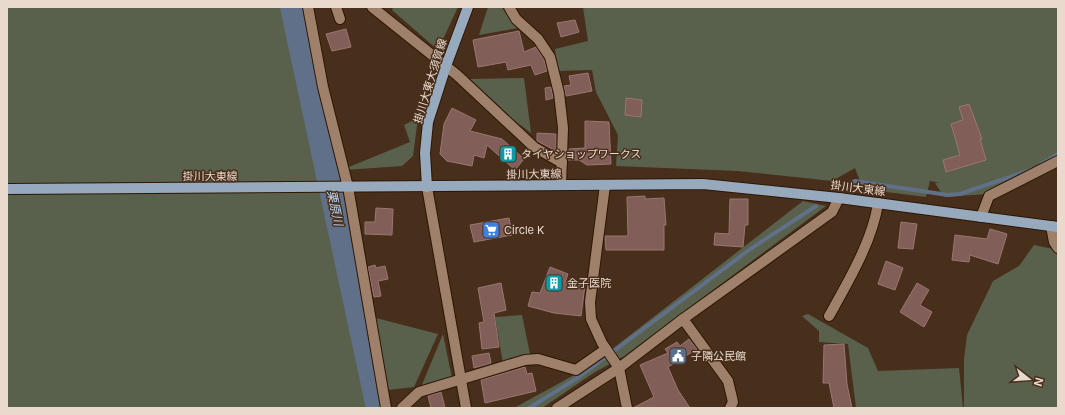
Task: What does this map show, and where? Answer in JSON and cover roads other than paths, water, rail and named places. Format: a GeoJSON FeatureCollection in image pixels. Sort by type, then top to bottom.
{"type":"FeatureCollection","features":[{"type":"Feature","properties":{"kind":"main road","name":"掛川大東大須賀線"},"geometry":{"type":"LineString","coordinates":[[427,187],[425,153],[428,122],[446,66],[468,7]]}},
{"type":"Feature","properties":{"kind":"main road","name":"掛川大東線"},"geometry":{"type":"LineString","coordinates":[[7,189],[702,184],[839,198],[1054,227]]}},
{"type":"Feature","properties":{"kind":"street"},"geometry":{"type":"LineString","coordinates":[[308,7],[323,87],[345,187],[386,408]]}},
{"type":"Feature","properties":{"kind":"street"},"geometry":{"type":"LineString","coordinates":[[336,7],[340,19]]}},
{"type":"Feature","properties":{"kind":"street"},"geometry":{"type":"LineString","coordinates":[[509,7],[516,19],[538,39],[550,57],[560,100],[563,128],[561,185]]}},
{"type":"Feature","properties":{"kind":"street"},"geometry":{"type":"LineString","coordinates":[[378,9],[446,66],[534,147],[562,163]]}},
{"type":"Feature","properties":{"kind":"street"},"geometry":{"type":"LineString","coordinates":[[981,217],[989,196],[1058,161]]}},
{"type":"Feature","properties":{"kind":"street"},"geometry":{"type":"LineString","coordinates":[[605,185],[590,302],[591,319],[606,350],[617,365],[627,408]]}},
{"type":"Feature","properties":{"kind":"street"},"geometry":{"type":"LineString","coordinates":[[427,187],[466,408]]}},
{"type":"Feature","properties":{"kind":"street"},"geometry":{"type":"LineString","coordinates":[[557,408],[832,212],[839,198]]}},
{"type":"Feature","properties":{"kind":"street"},"geometry":{"type":"LineString","coordinates":[[829,316],[850,278],[876,218],[878,203]]}},
{"type":"Feature","properties":{"kind":"street"},"geometry":{"type":"LineString","coordinates":[[1054,227],[1054,242],[1058,248]]}},
{"type":"Feature","properties":{"kind":"street"},"geometry":{"type":"LineString","coordinates":[[683,319],[728,381],[733,402],[730,408]]}},
{"type":"Feature","properties":{"kind":"street"},"geometry":{"type":"LineString","coordinates":[[402,408],[419,392],[525,360],[538,359],[576,370],[606,350]]}},
{"type":"Feature","properties":{"kind":"waterway","name":"栗原川"},"geometry":{"type":"LineString","coordinates":[[292,7],[378,408]]}},
{"type":"Feature","properties":{"kind":"waterway"},"geometry":{"type":"LineString","coordinates":[[1041,164],[1058,154]]}},
{"type":"Feature","properties":{"kind":"waterway"},"geometry":{"type":"LineString","coordinates":[[845,187],[855,181],[948,195],[960,194],[1036,168]]}},
{"type":"Feature","properties":{"kind":"waterway"},"geometry":{"type":"LineString","coordinates":[[529,408],[579,377],[749,250],[816,206]]}},
{"type":"Feature","properties":{"kind":"place","name":"タイヤショップワークス"},"geometry":{"type":"Point","coordinates":[508,154]}},
{"type":"Feature","properties":{"kind":"place","name":"Circle K"},"geometry":{"type":"Point","coordinates":[491,230]}},
{"type":"Feature","properties":{"kind":"place","name":"金子医院"},"geometry":{"type":"Point","coordinates":[554,283]}},
{"type":"Feature","properties":{"kind":"place","name":"子隣公民館"},"geometry":{"type":"Point","coordinates":[678,356]}}]}
